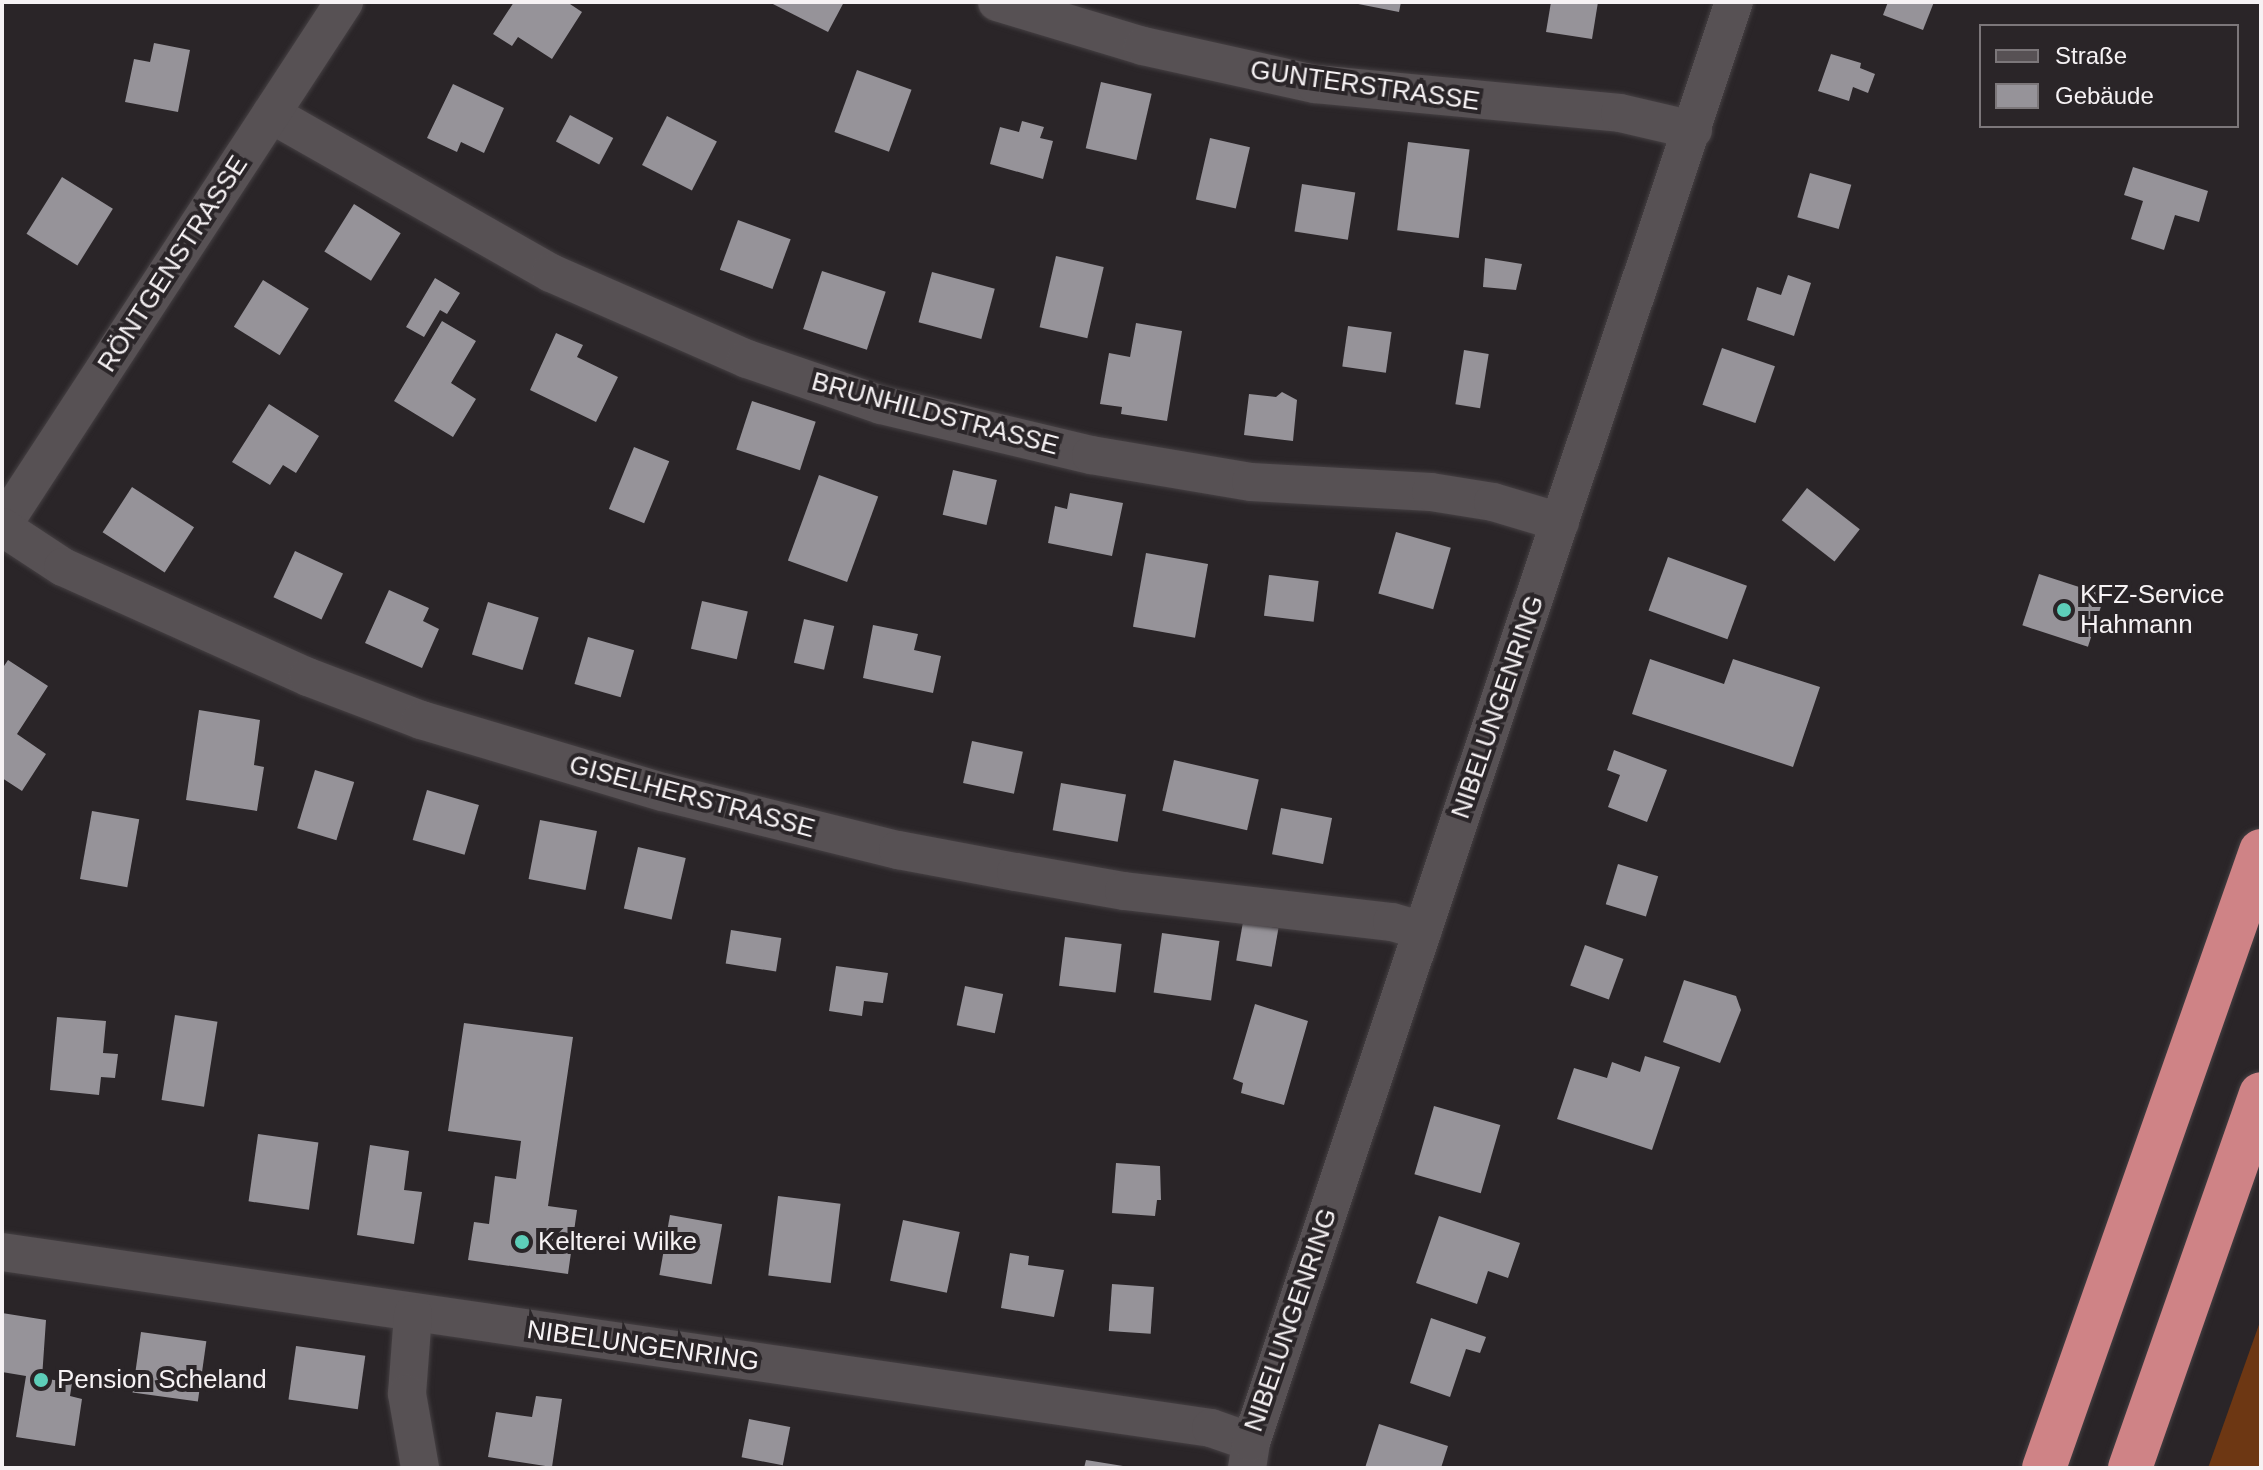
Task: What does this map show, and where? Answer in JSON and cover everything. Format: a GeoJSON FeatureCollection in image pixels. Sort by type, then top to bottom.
{"type":"FeatureCollection","features":[{"type":"Feature","properties":{"kind":"highway"},"geometry":{"type":"LineString","coordinates":[[2044,1468],[2261,851]]}},
{"type":"Feature","properties":{"kind":"highway"},"geometry":{"type":"LineString","coordinates":[[2130,1468],[2261,1094]]}},
{"type":"Feature","properties":{"kind":"street","name":"GUNTERSTRASSE"},"geometry":{"type":"LineString","coordinates":[[997,2],[1143,46],[1315,84],[1620,113],[1693,130]]}},
{"type":"Feature","properties":{"kind":"street","name":"NIBELUNGENRING"},"geometry":{"type":"LineString","coordinates":[[2,1252],[1195,1426],[1249,1455],[1734,2]]}},
{"type":"Feature","properties":{"kind":"street","name":"RÖNTGENSTRASSE"},"geometry":{"type":"LineString","coordinates":[[2,526],[271,114],[328,8]]}},
{"type":"Feature","properties":{"kind":"street","name":"BRUNHILDSTRASSE"},"geometry":{"type":"LineString","coordinates":[[271,114],[551,273],[747,359],[881,405],[1105,458],[1251,482],[1431,492],[1493,502],[1560,522]]}},
{"type":"Feature","properties":{"kind":"street","name":"GISELHERSTRASSE"},"geometry":{"type":"LineString","coordinates":[[2,526],[63,567],[308,677],[421,720],[663,792],[898,850],[1001,869],[1124,891],[1392,922],[1423,931]]}},
{"type":"Feature","properties":{"kind":"street"},"geometry":{"type":"LineString","coordinates":[[413,1314],[407,1394],[420,1468]]}},
{"type":"Feature","properties":{"kind":"shaded area"},"geometry":{"type":"Polygon","coordinates":[[[2261,1319],[2261,1468],[2208,1468],[2261,1319]]]}},
{"type":"Feature","properties":{"kind":"building"},"geometry":{"type":"Polygon","coordinates":[[[514,2],[567,2],[582,12],[552,59],[518,37],[512,46],[493,34],[514,2]]]}},
{"type":"Feature","properties":{"kind":"building"},"geometry":{"type":"Polygon","coordinates":[[[769,2],[844,2],[828,32],[769,2]]]}},
{"type":"Feature","properties":{"kind":"building"},"geometry":{"type":"Polygon","coordinates":[[[1348,2],[1401,2],[1399,12],[1348,2]]]}},
{"type":"Feature","properties":{"kind":"building"},"geometry":{"type":"Polygon","coordinates":[[[1551,2],[1598,2],[1592,39],[1546,32],[1551,2]]]}},
{"type":"Feature","properties":{"kind":"building"},"geometry":{"type":"Polygon","coordinates":[[[1888,2],[1934,2],[1923,30],[1883,15],[1888,2]]]}},
{"type":"Feature","properties":{"kind":"building"},"geometry":{"type":"Polygon","coordinates":[[[154,43],[190,50],[178,112],[125,102],[134,59],[150,62],[154,43]]]}},
{"type":"Feature","properties":{"kind":"building"},"geometry":{"type":"Polygon","coordinates":[[[1831,54],[1861,63],[1860,68],[1875,74],[1868,93],[1853,87],[1849,101],[1818,91],[1831,54]]]}},
{"type":"Feature","properties":{"kind":"building"},"geometry":{"type":"Polygon","coordinates":[[[857,70],[912,90],[889,152],[834,132],[857,70]]]}},
{"type":"Feature","properties":{"kind":"building"},"geometry":{"type":"Polygon","coordinates":[[[1101,82],[1152,94],[1136,160],[1086,148],[1101,82]]]}},
{"type":"Feature","properties":{"kind":"building"},"geometry":{"type":"Polygon","coordinates":[[[453,84],[504,108],[484,153],[461,142],[457,152],[427,138],[453,84]]]}},
{"type":"Feature","properties":{"kind":"building"},"geometry":{"type":"Polygon","coordinates":[[[570,115],[613,138],[599,164],[556,141],[570,115]]]}},
{"type":"Feature","properties":{"kind":"building"},"geometry":{"type":"Polygon","coordinates":[[[667,116],[717,141],[692,190],[642,165],[667,116]]]}},
{"type":"Feature","properties":{"kind":"building"},"geometry":{"type":"Polygon","coordinates":[[[1022,121],[1044,127],[1040,138],[1053,141],[1043,179],[990,164],[1000,127],[1019,132],[1022,121]]]}},
{"type":"Feature","properties":{"kind":"building"},"geometry":{"type":"Polygon","coordinates":[[[1210,138],[1250,147],[1236,209],[1196,199],[1210,138]]]}},
{"type":"Feature","properties":{"kind":"building"},"geometry":{"type":"Polygon","coordinates":[[[1408,142],[1470,150],[1459,238],[1397,230],[1408,142]]]}},
{"type":"Feature","properties":{"kind":"building"},"geometry":{"type":"Polygon","coordinates":[[[2133,167],[2208,191],[2199,222],[2175,215],[2164,250],[2131,239],[2143,201],[2124,195],[2133,167]]]}},
{"type":"Feature","properties":{"kind":"building"},"geometry":{"type":"Polygon","coordinates":[[[1810,173],[1851,185],[1839,229],[1797,217],[1810,173]]]}},
{"type":"Feature","properties":{"kind":"building"},"geometry":{"type":"Polygon","coordinates":[[[62,177],[113,209],[77,266],[26,234],[62,177]]]}},
{"type":"Feature","properties":{"kind":"building"},"geometry":{"type":"Polygon","coordinates":[[[1302,184],[1355,192],[1348,240],[1294,231],[1302,184]]]}},
{"type":"Feature","properties":{"kind":"building"},"geometry":{"type":"Polygon","coordinates":[[[354,204],[401,233],[371,281],[324,251],[354,204]]]}},
{"type":"Feature","properties":{"kind":"building"},"geometry":{"type":"Polygon","coordinates":[[[738,220],[791,239],[772,289],[720,270],[738,220]]]}},
{"type":"Feature","properties":{"kind":"building"},"geometry":{"type":"Polygon","coordinates":[[[1056,256],[1104,267],[1087,338],[1040,327],[1056,256]]]}},
{"type":"Feature","properties":{"kind":"building"},"geometry":{"type":"Polygon","coordinates":[[[1485,258],[1522,264],[1516,290],[1483,287],[1485,258]]]}},
{"type":"Feature","properties":{"kind":"building"},"geometry":{"type":"Polygon","coordinates":[[[822,271],[886,292],[867,350],[803,329],[822,271]]]}},
{"type":"Feature","properties":{"kind":"building"},"geometry":{"type":"Polygon","coordinates":[[[932,272],[995,289],[981,339],[919,322],[932,272]]]}},
{"type":"Feature","properties":{"kind":"building"},"geometry":{"type":"Polygon","coordinates":[[[1788,275],[1811,283],[1794,336],[1747,320],[1757,287],[1781,295],[1788,275]]]}},
{"type":"Feature","properties":{"kind":"building"},"geometry":{"type":"Polygon","coordinates":[[[435,278],[460,293],[447,314],[440,310],[424,337],[406,327],[435,278]]]}},
{"type":"Feature","properties":{"kind":"building"},"geometry":{"type":"Polygon","coordinates":[[[263,280],[309,309],[280,355],[234,327],[263,280]]]}},
{"type":"Feature","properties":{"kind":"building"},"geometry":{"type":"Polygon","coordinates":[[[442,321],[476,341],[451,383],[476,399],[453,437],[394,401],[442,321]]]}},
{"type":"Feature","properties":{"kind":"building"},"geometry":{"type":"Polygon","coordinates":[[[1136,323],[1182,331],[1167,421],[1121,414],[1122,407],[1100,404],[1109,353],[1130,357],[1136,323]]]}},
{"type":"Feature","properties":{"kind":"building"},"geometry":{"type":"Polygon","coordinates":[[[1348,326],[1392,332],[1386,373],[1342,367],[1348,326]]]}},
{"type":"Feature","properties":{"kind":"building"},"geometry":{"type":"Polygon","coordinates":[[[556,333],[583,345],[577,357],[618,377],[596,422],[530,390],[556,333]]]}},
{"type":"Feature","properties":{"kind":"building"},"geometry":{"type":"Polygon","coordinates":[[[1722,348],[1775,366],[1755,423],[1702,405],[1722,348]]]}},
{"type":"Feature","properties":{"kind":"building"},"geometry":{"type":"Polygon","coordinates":[[[1464,350],[1489,354],[1480,408],[1455,404],[1464,350]]]}},
{"type":"Feature","properties":{"kind":"building"},"geometry":{"type":"Polygon","coordinates":[[[1282,392],[1297,400],[1293,441],[1244,435],[1249,394],[1276,397],[1282,392]]]}},
{"type":"Feature","properties":{"kind":"building"},"geometry":{"type":"Polygon","coordinates":[[[752,401],[816,422],[800,470],[736,450],[752,401]]]}},
{"type":"Feature","properties":{"kind":"building"},"geometry":{"type":"Polygon","coordinates":[[[269,404],[319,436],[296,473],[283,465],[270,485],[232,462],[269,404]]]}},
{"type":"Feature","properties":{"kind":"building"},"geometry":{"type":"Polygon","coordinates":[[[634,447],[669,461],[644,523],[609,509],[634,447]]]}},
{"type":"Feature","properties":{"kind":"building"},"geometry":{"type":"Polygon","coordinates":[[[953,470],[997,480],[986,525],[943,515],[953,470]]]}},
{"type":"Feature","properties":{"kind":"building"},"geometry":{"type":"Polygon","coordinates":[[[819,475],[878,497],[847,582],[788,561],[819,475]]]}},
{"type":"Feature","properties":{"kind":"building"},"geometry":{"type":"Polygon","coordinates":[[[132,487],[194,527],[165,573],[103,532],[132,487]]]}},
{"type":"Feature","properties":{"kind":"building"},"geometry":{"type":"Polygon","coordinates":[[[1807,488],[1860,529],[1835,562],[1782,520],[1807,488]]]}},
{"type":"Feature","properties":{"kind":"building"},"geometry":{"type":"Polygon","coordinates":[[[1070,493],[1123,503],[1112,556],[1048,543],[1055,506],[1067,509],[1070,493]]]}},
{"type":"Feature","properties":{"kind":"building"},"geometry":{"type":"Polygon","coordinates":[[[1396,532],[1451,548],[1433,609],[1378,594],[1396,532]]]}},
{"type":"Feature","properties":{"kind":"building"},"geometry":{"type":"Polygon","coordinates":[[[295,551],[343,573],[321,620],[273,597],[295,551]]]}},
{"type":"Feature","properties":{"kind":"building"},"geometry":{"type":"Polygon","coordinates":[[[1146,553],[1208,564],[1195,638],[1133,627],[1146,553]]]}},
{"type":"Feature","properties":{"kind":"building"},"geometry":{"type":"Polygon","coordinates":[[[1668,557],[1747,586],[1727,639],[1649,611],[1668,557]]]}},
{"type":"Feature","properties":{"kind":"building","name":"KFZ-Service Hahmann"},"geometry":{"type":"Polygon","coordinates":[[[2039,574],[2105,595],[2088,647],[2022,625],[2039,574]]]}},
{"type":"Feature","properties":{"kind":"building"},"geometry":{"type":"Polygon","coordinates":[[[1269,575],[1319,581],[1314,622],[1264,616],[1269,575]]]}},
{"type":"Feature","properties":{"kind":"building"},"geometry":{"type":"Polygon","coordinates":[[[389,590],[429,608],[423,621],[439,629],[422,668],[365,643],[389,590]]]}},
{"type":"Feature","properties":{"kind":"building"},"geometry":{"type":"Polygon","coordinates":[[[702,601],[748,612],[737,659],[691,649],[702,601]]]}},
{"type":"Feature","properties":{"kind":"building"},"geometry":{"type":"Polygon","coordinates":[[[488,602],[539,617],[523,670],[472,655],[488,602]]]}},
{"type":"Feature","properties":{"kind":"building"},"geometry":{"type":"Polygon","coordinates":[[[804,619],[834,626],[824,670],[794,663],[804,619]]]}},
{"type":"Feature","properties":{"kind":"building"},"geometry":{"type":"Polygon","coordinates":[[[873,625],[918,634],[914,650],[941,656],[933,693],[863,678],[873,625]]]}},
{"type":"Feature","properties":{"kind":"building"},"geometry":{"type":"Polygon","coordinates":[[[588,637],[634,650],[621,697],[574,684],[588,637]]]}},
{"type":"Feature","properties":{"kind":"building"},"geometry":{"type":"Polygon","coordinates":[[[1650,659],[1724,684],[1733,659],[1820,687],[1793,767],[1632,714],[1650,659]]]}},
{"type":"Feature","properties":{"kind":"building"},"geometry":{"type":"Polygon","coordinates":[[[8,660],[48,686],[17,734],[46,754],[22,791],[2,778],[2,669],[8,660]]]}},
{"type":"Feature","properties":{"kind":"building"},"geometry":{"type":"Polygon","coordinates":[[[199,710],[260,720],[254,765],[264,767],[257,811],[186,800],[199,710]]]}},
{"type":"Feature","properties":{"kind":"building"},"geometry":{"type":"Polygon","coordinates":[[[972,741],[1023,752],[1014,794],[963,783],[972,741]]]}},
{"type":"Feature","properties":{"kind":"building"},"geometry":{"type":"Polygon","coordinates":[[[1614,750],[1667,770],[1647,822],[1608,807],[1620,775],[1607,770],[1614,750]]]}},
{"type":"Feature","properties":{"kind":"building"},"geometry":{"type":"Polygon","coordinates":[[[1174,760],[1259,780],[1247,830],[1162,811],[1174,760]]]}},
{"type":"Feature","properties":{"kind":"building"},"geometry":{"type":"Polygon","coordinates":[[[315,770],[354,782],[336,840],[297,828],[315,770]]]}},
{"type":"Feature","properties":{"kind":"building"},"geometry":{"type":"Polygon","coordinates":[[[1061,783],[1126,794],[1118,842],[1053,830],[1061,783]]]}},
{"type":"Feature","properties":{"kind":"building"},"geometry":{"type":"Polygon","coordinates":[[[427,790],[479,805],[465,855],[413,840],[427,790]]]}},
{"type":"Feature","properties":{"kind":"building"},"geometry":{"type":"Polygon","coordinates":[[[1281,808],[1332,818],[1323,864],[1272,854],[1281,808]]]}},
{"type":"Feature","properties":{"kind":"building"},"geometry":{"type":"Polygon","coordinates":[[[92,811],[139,819],[127,887],[80,879],[92,811]]]}},
{"type":"Feature","properties":{"kind":"building"},"geometry":{"type":"Polygon","coordinates":[[[540,820],[597,831],[585,890],[529,879],[540,820]]]}},
{"type":"Feature","properties":{"kind":"building"},"geometry":{"type":"Polygon","coordinates":[[[638,847],[686,858],[672,919],[624,908],[638,847]]]}},
{"type":"Feature","properties":{"kind":"building"},"geometry":{"type":"Polygon","coordinates":[[[1618,864],[1658,876],[1646,916],[1606,904],[1618,864]]]}},
{"type":"Feature","properties":{"kind":"building"},"geometry":{"type":"Polygon","coordinates":[[[1243,922],[1278,928],[1272,967],[1236,960],[1243,922]]]}},
{"type":"Feature","properties":{"kind":"building"},"geometry":{"type":"Polygon","coordinates":[[[731,930],[781,938],[776,972],[726,964],[731,930]]]}},
{"type":"Feature","properties":{"kind":"building"},"geometry":{"type":"Polygon","coordinates":[[[1162,933],[1219,941],[1211,1000],[1154,992],[1162,933]]]}},
{"type":"Feature","properties":{"kind":"building"},"geometry":{"type":"Polygon","coordinates":[[[1065,937],[1122,944],[1116,993],[1059,986],[1065,937]]]}},
{"type":"Feature","properties":{"kind":"building"},"geometry":{"type":"Polygon","coordinates":[[[1585,945],[1624,959],[1609,999],[1570,985],[1585,945]]]}},
{"type":"Feature","properties":{"kind":"building"},"geometry":{"type":"Polygon","coordinates":[[[836,966],[888,973],[883,1003],[864,1001],[862,1016],[829,1011],[836,966]]]}},
{"type":"Feature","properties":{"kind":"building"},"geometry":{"type":"Polygon","coordinates":[[[1684,980],[1736,996],[1741,1010],[1720,1063],[1663,1042],[1684,980]]]}},
{"type":"Feature","properties":{"kind":"building"},"geometry":{"type":"Polygon","coordinates":[[[965,986],[1003,994],[995,1033],[957,1025],[965,986]]]}},
{"type":"Feature","properties":{"kind":"building"},"geometry":{"type":"Polygon","coordinates":[[[1255,1004],[1308,1021],[1284,1105],[1241,1093],[1243,1083],[1233,1079],[1255,1004]]]}},
{"type":"Feature","properties":{"kind":"building"},"geometry":{"type":"Polygon","coordinates":[[[175,1015],[217,1022],[204,1107],[162,1100],[175,1015]]]}},
{"type":"Feature","properties":{"kind":"building"},"geometry":{"type":"Polygon","coordinates":[[[57,1017],[106,1021],[103,1053],[118,1054],[115,1078],[101,1077],[99,1095],[50,1090],[57,1017]]]}},
{"type":"Feature","properties":{"kind":"building"},"geometry":{"type":"Polygon","coordinates":[[[464,1023],[573,1037],[548,1206],[577,1210],[568,1274],[468,1260],[474,1222],[489,1224],[495,1176],[516,1179],[521,1141],[448,1131],[464,1023]]]}},
{"type":"Feature","properties":{"kind":"building"},"geometry":{"type":"Polygon","coordinates":[[[1645,1056],[1680,1067],[1652,1150],[1557,1119],[1574,1068],[1607,1078],[1612,1062],[1640,1072],[1645,1056]]]}},
{"type":"Feature","properties":{"kind":"building"},"geometry":{"type":"Polygon","coordinates":[[[1434,1106],[1500,1125],[1481,1193],[1414,1174],[1434,1106]]]}},
{"type":"Feature","properties":{"kind":"building"},"geometry":{"type":"Polygon","coordinates":[[[258,1134],[318,1142],[309,1210],[249,1201],[258,1134]]]}},
{"type":"Feature","properties":{"kind":"building"},"geometry":{"type":"Polygon","coordinates":[[[370,1145],[409,1151],[404,1190],[422,1192],[414,1244],[357,1235],[370,1145]]]}},
{"type":"Feature","properties":{"kind":"building"},"geometry":{"type":"Polygon","coordinates":[[[1116,1163],[1160,1166],[1161,1200],[1157,1200],[1155,1216],[1112,1213],[1116,1163]]]}},
{"type":"Feature","properties":{"kind":"building"},"geometry":{"type":"Polygon","coordinates":[[[778,1196],[841,1204],[831,1283],[768,1275],[778,1196]]]}},
{"type":"Feature","properties":{"kind":"building"},"geometry":{"type":"Polygon","coordinates":[[[670,1215],[722,1224],[712,1284],[659,1275],[670,1215]]]}},
{"type":"Feature","properties":{"kind":"building"},"geometry":{"type":"Polygon","coordinates":[[[1439,1216],[1520,1243],[1508,1278],[1488,1271],[1477,1304],[1416,1283],[1439,1216]]]}},
{"type":"Feature","properties":{"kind":"building"},"geometry":{"type":"Polygon","coordinates":[[[903,1220],[960,1232],[947,1293],[890,1281],[903,1220]]]}},
{"type":"Feature","properties":{"kind":"building"},"geometry":{"type":"Polygon","coordinates":[[[1010,1253],[1029,1256],[1028,1265],[1064,1270],[1054,1317],[1001,1308],[1010,1253]]]}},
{"type":"Feature","properties":{"kind":"building"},"geometry":{"type":"Polygon","coordinates":[[[1112,1284],[1154,1287],[1151,1334],[1109,1331],[1112,1284]]]}},
{"type":"Feature","properties":{"kind":"building","name":"Pension Scheland"},"geometry":{"type":"Polygon","coordinates":[[[2,1313],[46,1320],[42,1378],[72,1383],[70,1396],[82,1399],[75,1446],[16,1437],[26,1376],[2,1372],[2,1313]]]}},
{"type":"Feature","properties":{"kind":"building"},"geometry":{"type":"Polygon","coordinates":[[[1431,1318],[1486,1337],[1480,1353],[1466,1349],[1450,1397],[1410,1383],[1431,1318]]]}},
{"type":"Feature","properties":{"kind":"building"},"geometry":{"type":"Polygon","coordinates":[[[141,1332],[206,1341],[198,1402],[133,1392],[141,1332]]]}},
{"type":"Feature","properties":{"kind":"building"},"geometry":{"type":"Polygon","coordinates":[[[296,1346],[365,1356],[358,1409],[288,1399],[296,1346]]]}},
{"type":"Feature","properties":{"kind":"building"},"geometry":{"type":"Polygon","coordinates":[[[536,1396],[562,1399],[552,1467],[488,1457],[496,1412],[532,1417],[536,1396]]]}},
{"type":"Feature","properties":{"kind":"building"},"geometry":{"type":"Polygon","coordinates":[[[749,1419],[790,1427],[783,1465],[742,1457],[749,1419]]]}},
{"type":"Feature","properties":{"kind":"building"},"geometry":{"type":"Polygon","coordinates":[[[1379,1424],[1448,1446],[1441,1468],[1365,1468],[1379,1424]]]}},
{"type":"Feature","properties":{"kind":"building"},"geometry":{"type":"Polygon","coordinates":[[[1086,1460],[1123,1466],[1084,1468],[1086,1460]]]}},
{"type":"Feature","properties":{"kind":"place","name":"KFZ-Service Hahmann"},"geometry":{"type":"Point","coordinates":[2064,610]}},
{"type":"Feature","properties":{"kind":"place","name":"Kelterei Wilke"},"geometry":{"type":"Point","coordinates":[522,1242]}},
{"type":"Feature","properties":{"kind":"place","name":"Pension Scheland"},"geometry":{"type":"Point","coordinates":[41,1380]}}]}
